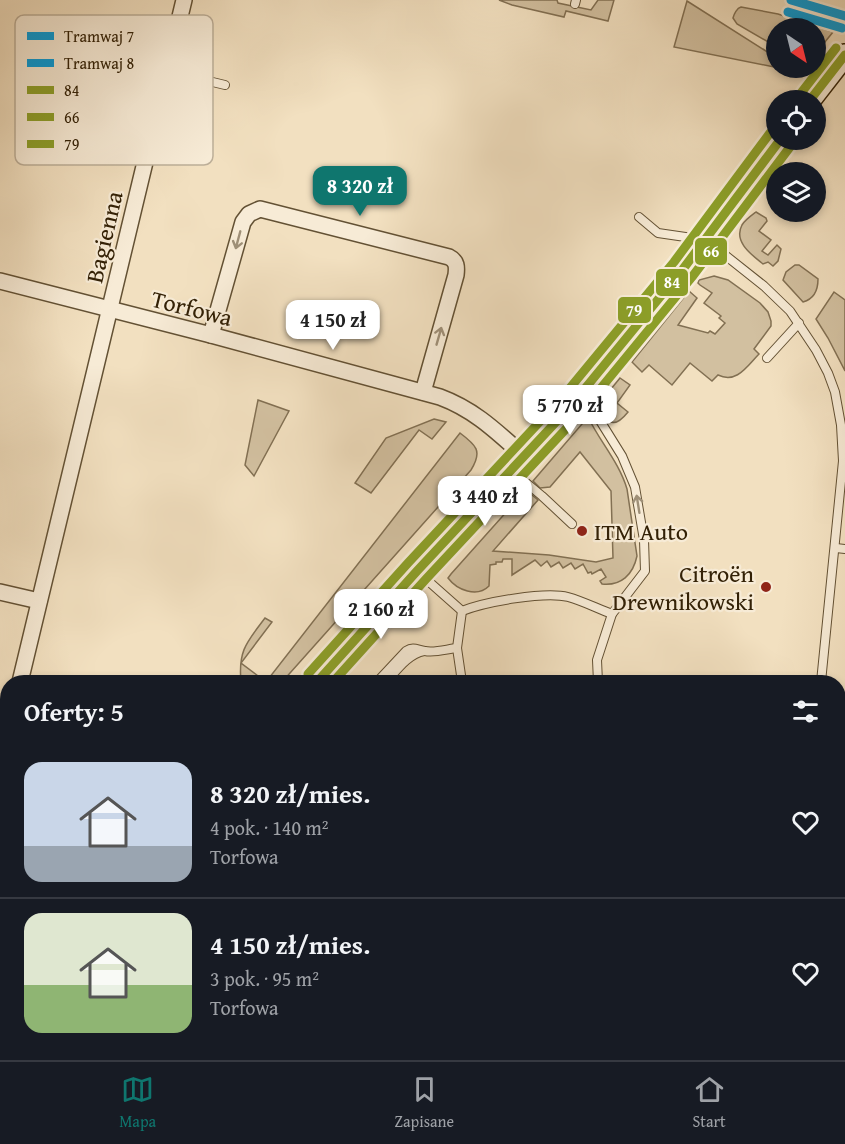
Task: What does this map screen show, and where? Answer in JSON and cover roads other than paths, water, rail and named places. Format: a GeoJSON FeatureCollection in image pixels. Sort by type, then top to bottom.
{"type":"FeatureCollection","features":[{"type":"Feature","properties":{"kind":"street","name":"Bagienna"},"geometry":{"type":"LineString","coordinates":[[180,15],[184,0]]}},
{"type":"Feature","properties":{"kind":"street"},"geometry":{"type":"LineString","coordinates":[[818,90],[845,55]]}},
{"type":"Feature","properties":{"kind":"street"},"geometry":{"type":"LineString","coordinates":[[323,675],[586,389],[706,240],[773,150]]}},
{"type":"Feature","properties":{"kind":"street","name":"Bagienna"},"geometry":{"type":"LineString","coordinates":[[22,675],[144,165]]}},
{"type":"Feature","properties":{"kind":"street"},"geometry":{"type":"LineString","coordinates":[[211,335],[243,222],[249,214],[260,209],[449,257],[457,266],[456,275],[423,392]]}},
{"type":"Feature","properties":{"kind":"street","name":"Bagienna"},"geometry":{"type":"LineString","coordinates":[[0,281],[110,310]]}},
{"type":"Feature","properties":{"kind":"street","name":"Torfowa"},"geometry":{"type":"LineString","coordinates":[[110,310],[211,335],[456,403],[473,413],[517,463]]}},
{"type":"Feature","properties":{"kind":"street"},"geometry":{"type":"LineString","coordinates":[[0,592],[39,601]]}},
{"type":"Feature","properties":{"kind":"lane"},"geometry":{"type":"LineString","coordinates":[[213,82],[225,85]]}},
{"type":"Feature","properties":{"kind":"lane"},"geometry":{"type":"LineString","coordinates":[[639,216],[658,233],[706,240],[780,300],[799,323],[828,374],[835,392],[841,425],[843,461],[822,675]]}},
{"type":"Feature","properties":{"kind":"lane"},"geometry":{"type":"LineString","coordinates":[[767,358],[799,323]]}},
{"type":"Feature","properties":{"kind":"lane"},"geometry":{"type":"LineString","coordinates":[[586,389],[635,487],[644,540],[645,571],[612,614],[597,660],[598,675]]}},
{"type":"Feature","properties":{"kind":"lane"},"geometry":{"type":"LineString","coordinates":[[517,463],[542,496],[572,524]]}},
{"type":"Feature","properties":{"kind":"lane"},"geometry":{"type":"LineString","coordinates":[[836,548],[845,549]]}},
{"type":"Feature","properties":{"kind":"lane"},"geometry":{"type":"LineString","coordinates":[[417,571],[462,611]]}},
{"type":"Feature","properties":{"kind":"lane"},"geometry":{"type":"LineString","coordinates":[[462,611],[512,598],[555,595],[568,597],[612,614]]}},
{"type":"Feature","properties":{"kind":"lane"},"geometry":{"type":"LineString","coordinates":[[461,675],[457,648],[462,611]]}},
{"type":"Feature","properties":{"kind":"lane"},"geometry":{"type":"LineString","coordinates":[[384,675],[406,651],[414,648],[426,651]]}},
{"type":"Feature","properties":{"kind":"lane"},"geometry":{"type":"LineString","coordinates":[[393,675],[411,656],[417,653],[457,648]]}},
{"type":"Feature","properties":{"kind":"tram line","name":"7"},"geometry":{"type":"LineString","coordinates":[[791,0],[845,16]]}},
{"type":"Feature","properties":{"kind":"tram line","name":"8"},"geometry":{"type":"LineString","coordinates":[[788,12],[842,28]]}},
{"type":"Feature","properties":{"kind":"place","name":"ITM Auto"},"geometry":{"type":"Point","coordinates":[582,531]}},
{"type":"Feature","properties":{"kind":"place","name":"Citroën Drewnikowski"},"geometry":{"type":"Point","coordinates":[766,587]}}]}
